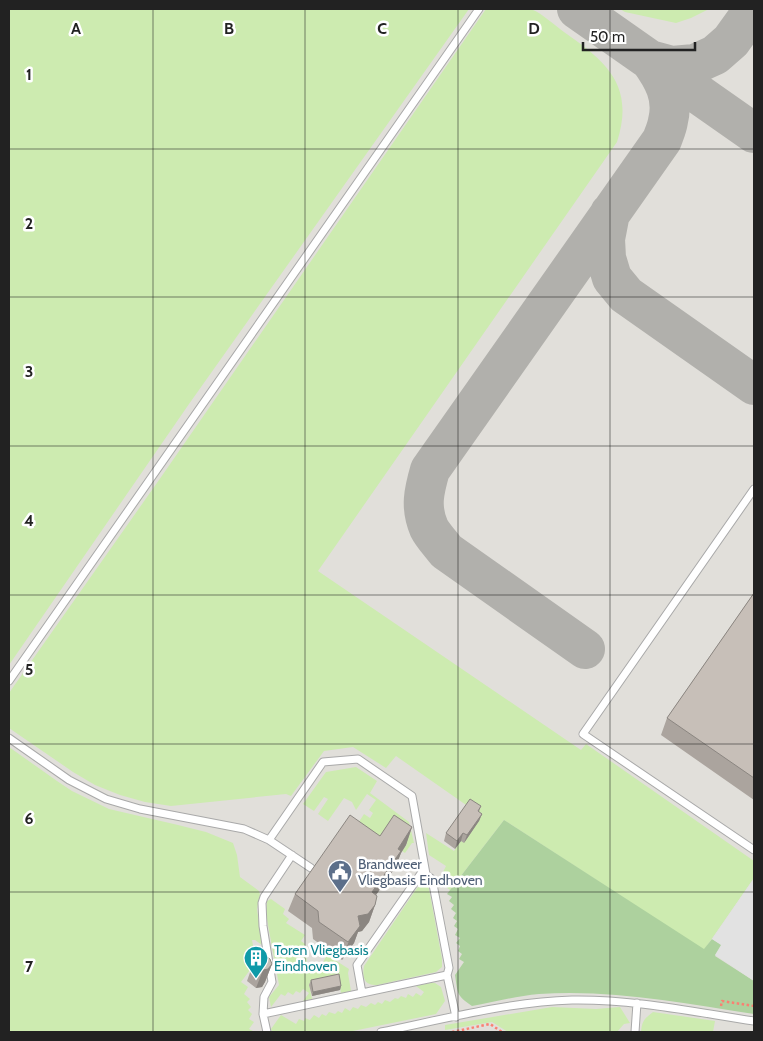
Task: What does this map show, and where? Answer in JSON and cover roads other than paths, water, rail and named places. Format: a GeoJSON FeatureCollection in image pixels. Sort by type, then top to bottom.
{"type":"FeatureCollection","features":[{"type":"Feature","properties":{"kind":"lane"},"geometry":{"type":"LineString","coordinates":[[9,681],[479,9]]}},
{"type":"Feature","properties":{"kind":"lane"},"geometry":{"type":"LineString","coordinates":[[754,489],[583,734],[754,850]]}},
{"type":"Feature","properties":{"kind":"lane"},"geometry":{"type":"LineString","coordinates":[[9,738],[69,780],[106,799],[140,809],[244,829],[270,840],[311,868]]}},
{"type":"Feature","properties":{"kind":"lane"},"geometry":{"type":"LineString","coordinates":[[270,840],[323,762],[358,758],[412,796],[426,874]]}},
{"type":"Feature","properties":{"kind":"lane"},"geometry":{"type":"LineString","coordinates":[[267,1032],[263,1014],[264,996],[272,982],[263,926],[262,904],[292,855]]}},
{"type":"Feature","properties":{"kind":"lane"},"geometry":{"type":"LineString","coordinates":[[362,993],[357,965],[422,872],[432,878],[449,968],[447,975],[456,1017]]}},
{"type":"Feature","properties":{"kind":"lane"},"geometry":{"type":"LineString","coordinates":[[263,1014],[447,975]]}},
{"type":"Feature","properties":{"kind":"lane"},"geometry":{"type":"LineString","coordinates":[[381,1032],[507,1006],[574,1000],[637,1003],[754,1021]]}},
{"type":"Feature","properties":{"kind":"lane"},"geometry":{"type":"LineString","coordinates":[[635,1032],[637,1003]]}},
{"type":"Feature","properties":{"kind":"place","name":"Brandweer Vliegbasis Eindhoven"},"geometry":{"type":"Point","coordinates":[340,893]}},
{"type":"Feature","properties":{"kind":"place","name":"Toren Vliegbasis Eindhoven"},"geometry":{"type":"Point","coordinates":[256,979]}}]}
